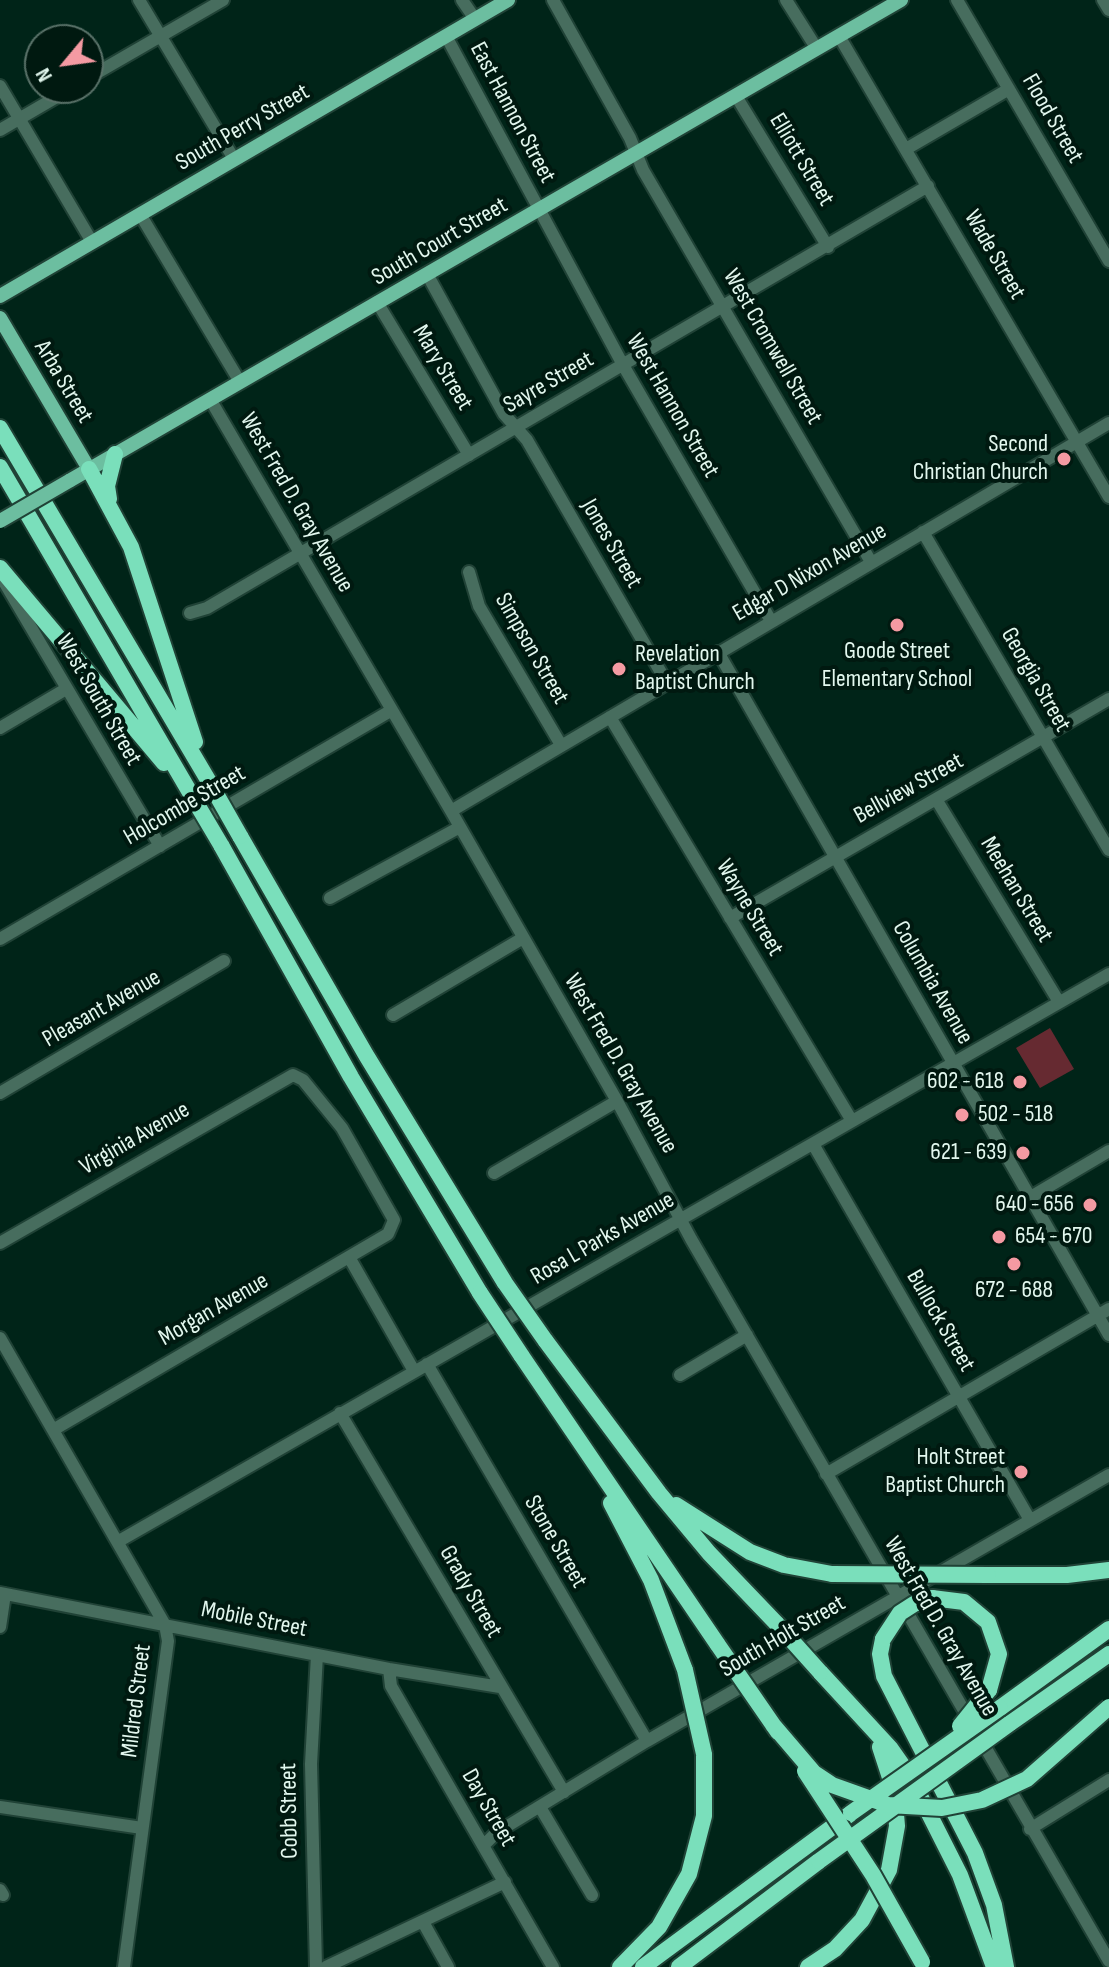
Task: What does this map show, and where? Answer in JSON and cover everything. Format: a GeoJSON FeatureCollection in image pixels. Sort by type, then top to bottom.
{"type":"FeatureCollection","features":[{"type":"Feature","properties":{"kind":"highway"},"geometry":{"type":"LineString","coordinates":[[0,428],[366,1055],[505,1283],[659,1493],[709,1553],[863,1718],[910,1776],[960,1875],[994,1967]]}},
{"type":"Feature","properties":{"kind":"highway"},"geometry":{"type":"LineString","coordinates":[[109,501],[107,486],[115,454]]}},
{"type":"Feature","properties":{"kind":"highway"},"geometry":{"type":"LineString","coordinates":[[0,467],[221,845],[394,1151],[480,1293],[847,1834],[924,1964]]}},
{"type":"Feature","properties":{"kind":"highway"},"geometry":{"type":"LineString","coordinates":[[89,469],[109,501],[131,547],[178,698],[211,785]]}},
{"type":"Feature","properties":{"kind":"highway"},"geometry":{"type":"LineString","coordinates":[[0,571],[192,796]]}},
{"type":"Feature","properties":{"kind":"highway"},"geometry":{"type":"LineString","coordinates":[[579,1441],[651,1580],[685,1670],[704,1754],[704,1816],[689,1874],[659,1927],[620,1967]]}},
{"type":"Feature","properties":{"kind":"highway"},"geometry":{"type":"LineString","coordinates":[[659,1493],[750,1552],[784,1565],[832,1574],[1067,1575],[1109,1570]]}},
{"type":"Feature","properties":{"kind":"highway"},"geometry":{"type":"LineString","coordinates":[[935,1752],[989,1690],[999,1654],[988,1622],[964,1602],[932,1598],[900,1613],[883,1639],[880,1654],[884,1676],[975,1853],[994,1905],[1006,1967]]}},
{"type":"Feature","properties":{"kind":"highway"},"geometry":{"type":"LineString","coordinates":[[643,1967],[935,1752],[1109,1629]]}},
{"type":"Feature","properties":{"kind":"highway"},"geometry":{"type":"LineString","coordinates":[[679,1967],[819,1861],[1109,1654]]}},
{"type":"Feature","properties":{"kind":"highway"},"geometry":{"type":"LineString","coordinates":[[773,1725],[814,1773],[832,1785],[888,1805],[942,1808],[982,1800],[1027,1779],[1109,1707]]}},
{"type":"Feature","properties":{"kind":"highway"},"geometry":{"type":"LineString","coordinates":[[808,1967],[835,1949],[862,1920],[879,1893],[892,1857],[897,1826],[894,1790],[886,1757],[863,1718]]}},
{"type":"Feature","properties":{"kind":"main road","name":"South Perry Street"},"geometry":{"type":"LineString","coordinates":[[0,296],[508,0]]}},
{"type":"Feature","properties":{"kind":"main road","name":"South Court Street"},"geometry":{"type":"LineString","coordinates":[[0,521],[901,0]]}},
{"type":"Feature","properties":{"kind":"main road","name":"Arba Street"},"geometry":{"type":"LineString","coordinates":[[0,318],[89,469]]}},
{"type":"Feature","properties":{"kind":"street"},"geometry":{"type":"LineString","coordinates":[[139,0],[234,159]]}},
{"type":"Feature","properties":{"kind":"street"},"geometry":{"type":"LineString","coordinates":[[104,69],[223,0]]}},
{"type":"Feature","properties":{"kind":"street"},"geometry":{"type":"LineString","coordinates":[[462,0],[475,19]]}},
{"type":"Feature","properties":{"kind":"street","name":"West Cromwell Street"},"geometry":{"type":"LineString","coordinates":[[553,0],[637,154],[871,562]]}},
{"type":"Feature","properties":{"kind":"street"},"geometry":{"type":"LineString","coordinates":[[786,0],[817,49]]}},
{"type":"Feature","properties":{"kind":"street","name":"Flood Street"},"geometry":{"type":"LineString","coordinates":[[957,0],[1109,261]]}},
{"type":"Feature","properties":{"kind":"street"},"geometry":{"type":"LineString","coordinates":[[1103,0],[1109,10]]}},
{"type":"Feature","properties":{"kind":"street","name":"East Hannon Street"},"geometry":{"type":"LineString","coordinates":[[446,36],[539,210]]}},
{"type":"Feature","properties":{"kind":"street","name":"Wade Street"},"geometry":{"type":"LineString","coordinates":[[839,36],[1109,497]]}},
{"type":"Feature","properties":{"kind":"street"},"geometry":{"type":"LineString","coordinates":[[0,86],[92,242]]}},
{"type":"Feature","properties":{"kind":"street"},"geometry":{"type":"LineString","coordinates":[[906,149],[1009,89]]}},
{"type":"Feature","properties":{"kind":"street","name":"Elliott Street"},"geometry":{"type":"LineString","coordinates":[[736,96],[828,247]]}},
{"type":"Feature","properties":{"kind":"street"},"geometry":{"type":"LineString","coordinates":[[0,130],[45,104]]}},
{"type":"Feature","properties":{"kind":"street","name":"Sayre Street"},"geometry":{"type":"LineString","coordinates":[[190,613],[207,608],[928,186]]}},
{"type":"Feature","properties":{"kind":"street","name":"West Hannon Street"},"geometry":{"type":"LineString","coordinates":[[539,210],[623,365],[771,621]]}},
{"type":"Feature","properties":{"kind":"street"},"geometry":{"type":"LineString","coordinates":[[140,214],[240,382]]}},
{"type":"Feature","properties":{"kind":"street","name":"Jones Street"},"geometry":{"type":"LineString","coordinates":[[427,274],[504,414],[527,440],[667,683]]}},
{"type":"Feature","properties":{"kind":"street","name":"Mary Street"},"geometry":{"type":"LineString","coordinates":[[377,302],[469,455]]}},
{"type":"Feature","properties":{"kind":"street","name":"West Fred D. Gray Avenue"},"geometry":{"type":"LineString","coordinates":[[210,399],[451,811],[1030,1829],[1105,1945],[1109,1961]]}},
{"type":"Feature","properties":{"kind":"street","name":"Edgar D Nixon Avenue"},"geometry":{"type":"LineString","coordinates":[[451,811],[1109,423]]}},
{"type":"Feature","properties":{"kind":"street","name":"Georgia Street"},"geometry":{"type":"LineString","coordinates":[[923,532],[1109,850]]}},
{"type":"Feature","properties":{"kind":"street","name":"West South Street"},"geometry":{"type":"LineString","coordinates":[[0,571],[160,846]]}},
{"type":"Feature","properties":{"kind":"street","name":"Simpson Street"},"geometry":{"type":"LineString","coordinates":[[469,572],[479,606],[561,745]]}},
{"type":"Feature","properties":{"kind":"street","name":"Columbia Avenue"},"geometry":{"type":"LineString","coordinates":[[718,652],[1029,1198],[1103,1312],[1109,1335]]}},
{"type":"Feature","properties":{"kind":"street"},"geometry":{"type":"LineString","coordinates":[[0,728],[66,689]]}},
{"type":"Feature","properties":{"kind":"street","name":"Bellview Street"},"geometry":{"type":"LineString","coordinates":[[730,918],[1109,699]]}},
{"type":"Feature","properties":{"kind":"street","name":"Holcombe Street"},"geometry":{"type":"LineString","coordinates":[[0,939],[392,710]]}},
{"type":"Feature","properties":{"kind":"street","name":"Wayne Street"},"geometry":{"type":"LineString","coordinates":[[610,717],[852,1121]]}},
{"type":"Feature","properties":{"kind":"street","name":"Meehan Street"},"geometry":{"type":"LineString","coordinates":[[936,799],[1059,1002]]}},
{"type":"Feature","properties":{"kind":"street"},"geometry":{"type":"LineString","coordinates":[[330,898],[460,827]]}},
{"type":"Feature","properties":{"kind":"street"},"geometry":{"type":"LineString","coordinates":[[393,1015],[523,938]]}},
{"type":"Feature","properties":{"kind":"street","name":"Pleasant Avenue"},"geometry":{"type":"LineString","coordinates":[[0,1093],[224,961]]}},
{"type":"Feature","properties":{"kind":"street","name":"Rosa L Parks Avenue"},"geometry":{"type":"LineString","coordinates":[[119,1541],[1109,974]]}},
{"type":"Feature","properties":{"kind":"street","name":"Morgan Avenue"},"geometry":{"type":"LineString","coordinates":[[53,1430],[388,1234],[394,1225],[392,1216],[342,1128],[303,1080],[293,1075]]}},
{"type":"Feature","properties":{"kind":"street","name":"Virginia Avenue"},"geometry":{"type":"LineString","coordinates":[[0,1243],[293,1075]]}},
{"type":"Feature","properties":{"kind":"street"},"geometry":{"type":"LineString","coordinates":[[494,1173],[617,1101]]}},
{"type":"Feature","properties":{"kind":"street","name":"Bullock Street"},"geometry":{"type":"LineString","coordinates":[[813,1144],[1030,1520]]}},
{"type":"Feature","properties":{"kind":"street"},"geometry":{"type":"LineString","coordinates":[[1029,1198],[1109,1151]]}},
{"type":"Feature","properties":{"kind":"street"},"geometry":{"type":"LineString","coordinates":[[349,1257],[414,1371]]}},
{"type":"Feature","properties":{"kind":"street"},"geometry":{"type":"LineString","coordinates":[[826,1474],[1103,1312]]}},
{"type":"Feature","properties":{"kind":"street"},"geometry":{"type":"LineString","coordinates":[[680,1375],[747,1335]]}},
{"type":"Feature","properties":{"kind":"street","name":"Mildred Street"},"geometry":{"type":"LineString","coordinates":[[0,1338],[4,1354],[119,1541],[165,1625],[168,1641],[124,1967]]}},
{"type":"Feature","properties":{"kind":"street","name":"Stone Street"},"geometry":{"type":"LineString","coordinates":[[427,1364],[647,1741]]}},
{"type":"Feature","properties":{"kind":"street","name":"Grady Street"},"geometry":{"type":"LineString","coordinates":[[340,1413],[564,1792]]}},
{"type":"Feature","properties":{"kind":"street","name":"South Holt Street"},"geometry":{"type":"LineString","coordinates":[[484,1845],[496,1833],[647,1741],[1109,1475]]}},
{"type":"Feature","properties":{"kind":"street"},"geometry":{"type":"LineString","coordinates":[[1059,1504],[1066,1517]]}},
{"type":"Feature","properties":{"kind":"street"},"geometry":{"type":"LineString","coordinates":[[0,1627],[2,1594]]}},
{"type":"Feature","properties":{"kind":"street","name":"Mobile Street"},"geometry":{"type":"LineString","coordinates":[[2,1594],[389,1669],[500,1687]]}},
{"type":"Feature","properties":{"kind":"street","name":"Cobb Street"},"geometry":{"type":"LineString","coordinates":[[317,1655],[311,1764],[325,1967]]}},
{"type":"Feature","properties":{"kind":"street","name":"Day Street"},"geometry":{"type":"LineString","coordinates":[[389,1669],[391,1686],[553,1967]]}},
{"type":"Feature","properties":{"kind":"street"},"geometry":{"type":"LineString","coordinates":[[1030,1829],[1109,1780]]}},
{"type":"Feature","properties":{"kind":"street"},"geometry":{"type":"LineString","coordinates":[[0,1807],[142,1828]]}},
{"type":"Feature","properties":{"kind":"street"},"geometry":{"type":"LineString","coordinates":[[540,1807],[592,1895]]}},
{"type":"Feature","properties":{"kind":"street"},"geometry":{"type":"LineString","coordinates":[[325,1967],[505,1882]]}},
{"type":"Feature","properties":{"kind":"street"},"geometry":{"type":"LineString","coordinates":[[423,1922],[448,1967]]}},
{"type":"Feature","properties":{"kind":"shaded area"},"geometry":{"type":"Polygon","coordinates":[[[1050,1028],[1074,1069],[1040,1088],[1016,1048],[1050,1028]]]}},
{"type":"Feature","properties":{"kind":"place","name":"Second Christian Church"},"geometry":{"type":"Point","coordinates":[1064,459]}},
{"type":"Feature","properties":{"kind":"place","name":"Goode Street Elementary School"},"geometry":{"type":"Point","coordinates":[897,625]}},
{"type":"Feature","properties":{"kind":"place","name":"Revelation Baptist Church"},"geometry":{"type":"Point","coordinates":[619,669]}},
{"type":"Feature","properties":{"kind":"place","name":"602 - 618"},"geometry":{"type":"Point","coordinates":[1020,1082]}},
{"type":"Feature","properties":{"kind":"place","name":"502 - 518"},"geometry":{"type":"Point","coordinates":[962,1115]}},
{"type":"Feature","properties":{"kind":"place","name":"621 - 639"},"geometry":{"type":"Point","coordinates":[1023,1153]}},
{"type":"Feature","properties":{"kind":"place","name":"640 - 656"},"geometry":{"type":"Point","coordinates":[1090,1205]}},
{"type":"Feature","properties":{"kind":"place","name":"654 - 670"},"geometry":{"type":"Point","coordinates":[999,1237]}},
{"type":"Feature","properties":{"kind":"place","name":"672 - 688"},"geometry":{"type":"Point","coordinates":[1014,1264]}},
{"type":"Feature","properties":{"kind":"place","name":"Holt Street Baptist Church"},"geometry":{"type":"Point","coordinates":[1021,1472]}}]}
